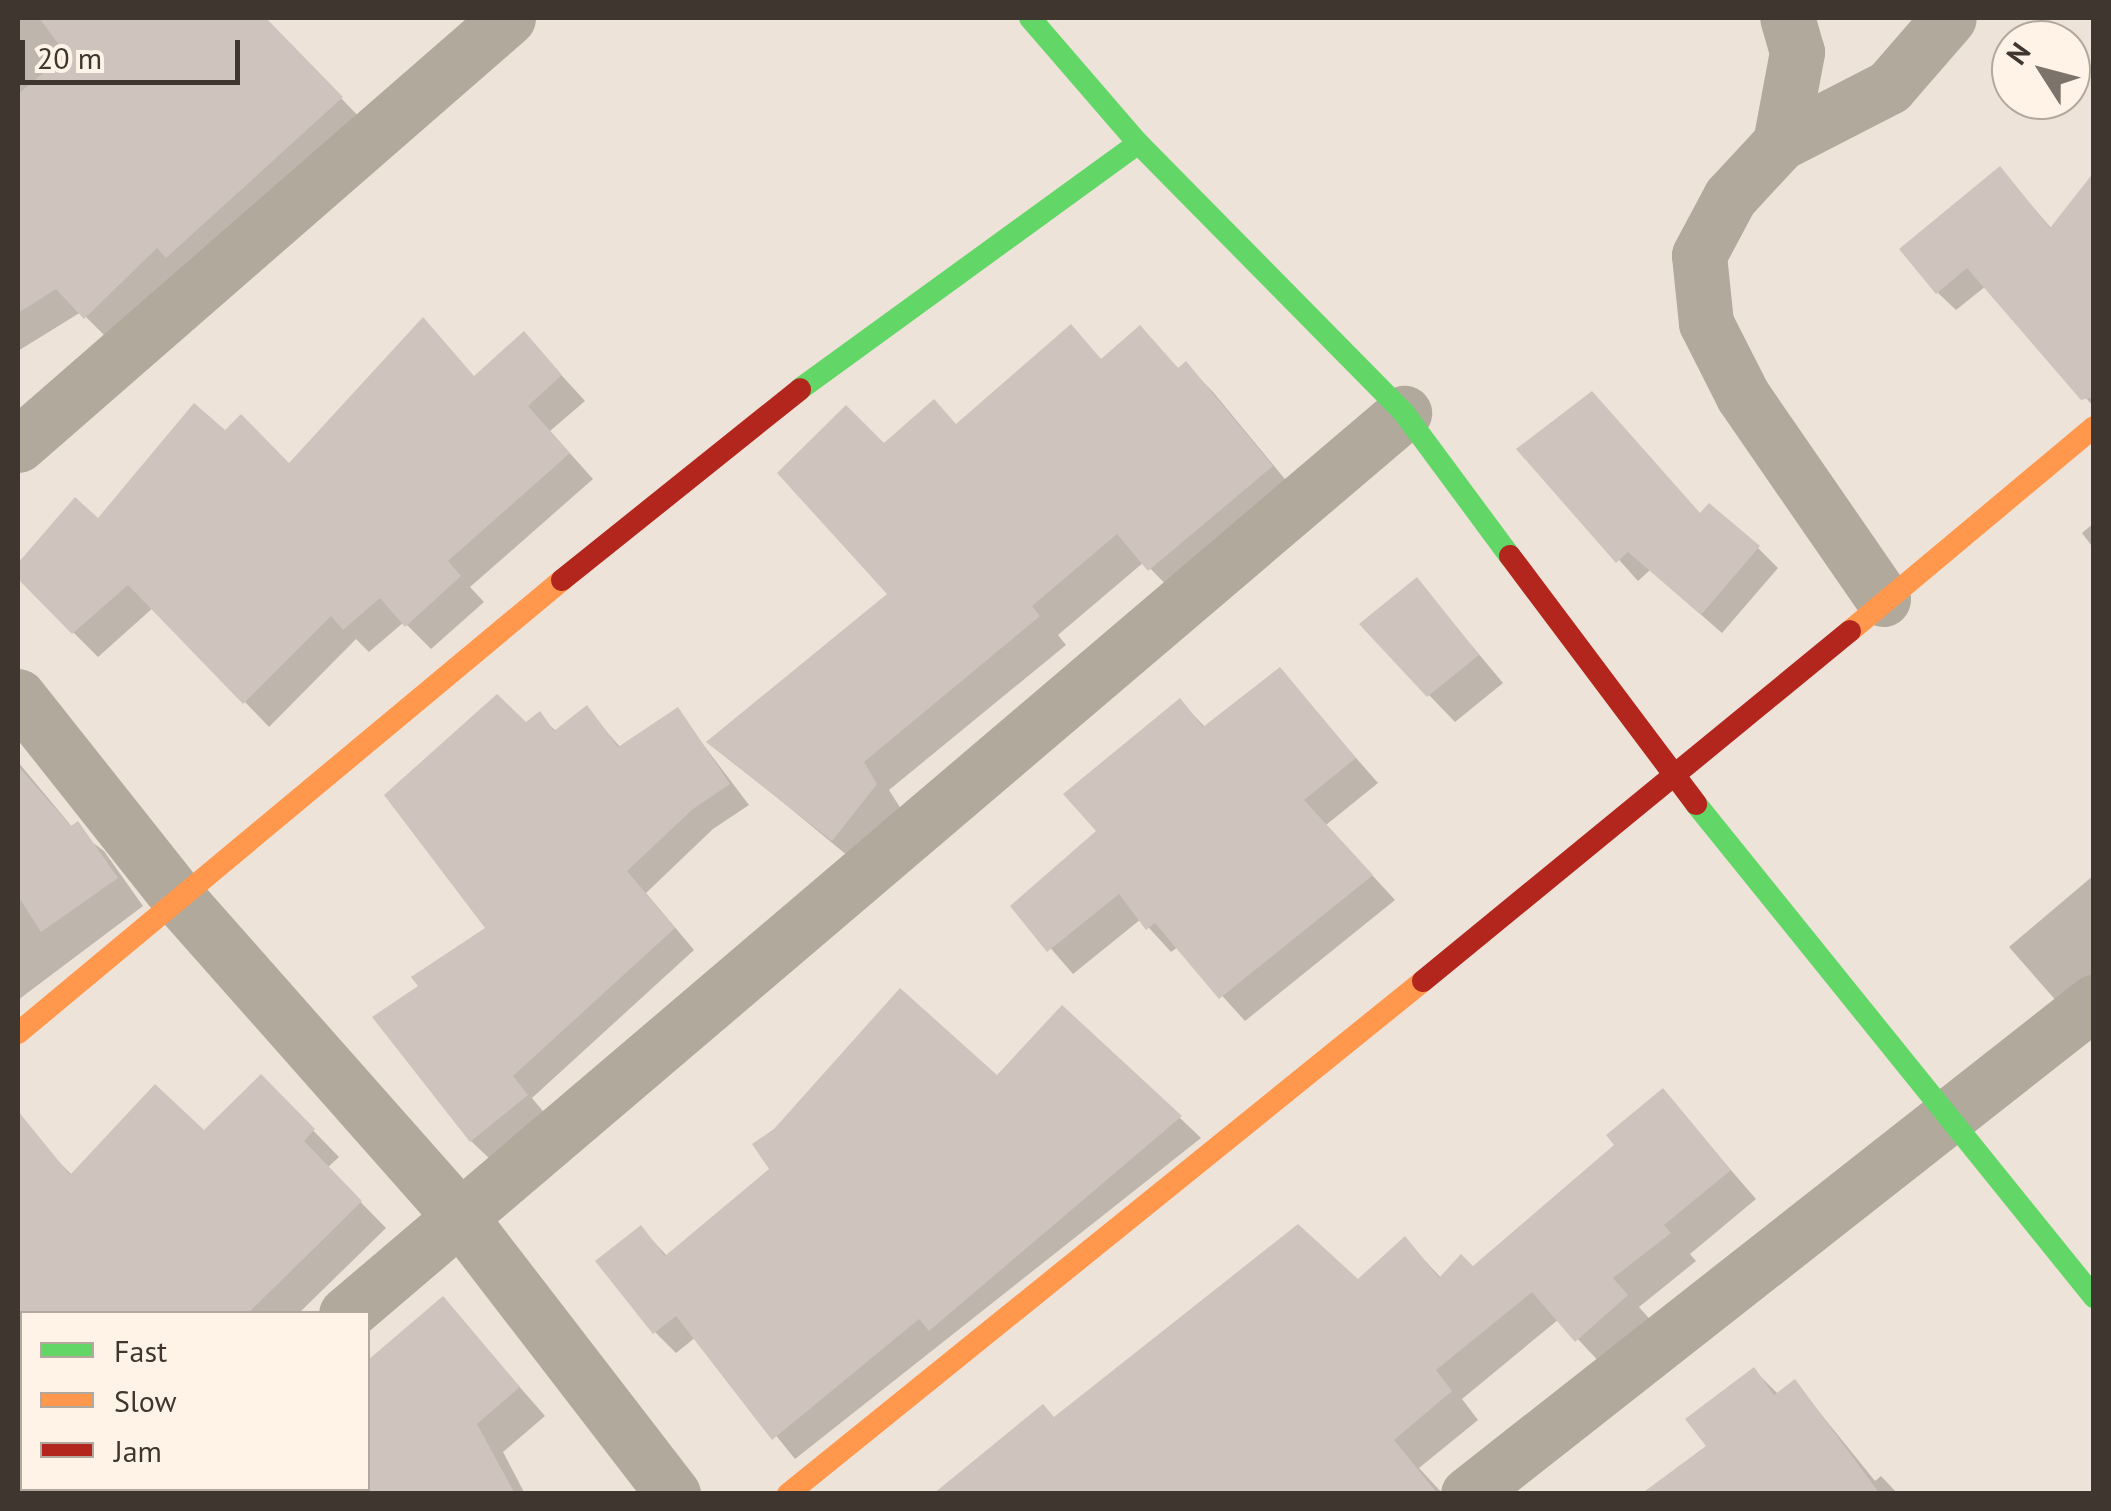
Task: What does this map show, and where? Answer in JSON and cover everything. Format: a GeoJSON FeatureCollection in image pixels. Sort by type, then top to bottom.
{"type":"FeatureCollection","features":[{"type":"Feature","properties":{"kind":"street"},"geometry":{"type":"LineString","coordinates":[[18,445],[508,18]]}},
{"type":"Feature","properties":{"kind":"street"},"geometry":{"type":"LineString","coordinates":[[1030,18],[1138,143],[1404,413],[1675,778],[1950,1112],[2094,1297]]}},
{"type":"Feature","properties":{"kind":"street"},"geometry":{"type":"LineString","coordinates":[[1780,143],[1797,52],[1787,18]]}},
{"type":"Feature","properties":{"kind":"street"},"geometry":{"type":"LineString","coordinates":[[1883,599],[1743,396],[1706,323],[1699,255],[1730,197],[1780,143],[1890,88],[1950,18]]}},
{"type":"Feature","properties":{"kind":"street"},"geometry":{"type":"LineString","coordinates":[[18,1033],[739,433],[1138,143]]}},
{"type":"Feature","properties":{"kind":"street"},"geometry":{"type":"LineString","coordinates":[[349,1311],[1404,413]]}},
{"type":"Feature","properties":{"kind":"street"},"geometry":{"type":"LineString","coordinates":[[788,1494],[1675,778],[1883,599],[2094,427]]}},
{"type":"Feature","properties":{"kind":"street"},"geometry":{"type":"LineString","coordinates":[[18,696],[178,898],[459,1216],[673,1494]]}},
{"type":"Feature","properties":{"kind":"street"},"geometry":{"type":"LineString","coordinates":[[1468,1494],[2094,1002]]}},
{"type":"Feature","properties":{"kind":"building"},"geometry":{"type":"Polygon","coordinates":[[[39,18],[266,18],[343,97],[166,258],[157,248],[84,319],[56,289],[18,313],[18,94],[66,54],[39,18]]]}},
{"type":"Feature","properties":{"kind":"building"},"geometry":{"type":"Polygon","coordinates":[[[2000,166],[2050,228],[2094,172],[2094,397],[2081,400],[1967,268],[1936,294],[1899,249],[2000,166]]]}},
{"type":"Feature","properties":{"kind":"building"},"geometry":{"type":"Polygon","coordinates":[[[423,317],[474,376],[524,331],[562,375],[528,406],[570,453],[448,561],[461,576],[405,627],[380,598],[343,630],[331,616],[243,704],[128,585],[72,634],[18,579],[18,563],[75,497],[98,518],[194,403],[225,430],[241,414],[289,463],[423,317]]]}},
{"type":"Feature","properties":{"kind":"building"},"geometry":{"type":"Polygon","coordinates":[[[1071,324],[1101,359],[1140,325],[1178,368],[1186,361],[1273,466],[1148,571],[1117,534],[1032,606],[1040,616],[864,762],[877,784],[832,841],[706,742],[887,594],[777,473],[846,405],[884,443],[934,399],[956,424],[1071,324]]]}},
{"type":"Feature","properties":{"kind":"building"},"geometry":{"type":"Polygon","coordinates":[[[1592,391],[1700,513],[1709,503],[1760,546],[1701,615],[1628,552],[1616,563],[1516,449],[1592,391]]]}},
{"type":"Feature","properties":{"kind":"building"},"geometry":{"type":"Polygon","coordinates":[[[1417,577],[1479,655],[1427,697],[1359,624],[1417,577]]]}},
{"type":"Feature","properties":{"kind":"building"},"geometry":{"type":"Polygon","coordinates":[[[1280,667],[1356,758],[1304,800],[1373,875],[1219,999],[1155,923],[1146,930],[1119,894],[1047,952],[1010,906],[1096,831],[1063,794],[1180,698],[1203,727],[1280,667]]]}},
{"type":"Feature","properties":{"kind":"building"},"geometry":{"type":"Polygon","coordinates":[[[497,694],[526,722],[540,711],[554,731],[587,705],[618,747],[678,707],[730,784],[693,809],[627,871],[675,928],[513,1076],[528,1095],[470,1142],[372,1017],[418,986],[411,977],[485,928],[384,795],[497,694]]]}},
{"type":"Feature","properties":{"kind":"building"},"geometry":{"type":"Polygon","coordinates":[[[18,766],[71,826],[78,821],[118,878],[41,932],[18,896],[18,766]]]}},
{"type":"Feature","properties":{"kind":"building"},"geometry":{"type":"Polygon","coordinates":[[[900,988],[997,1075],[1062,1005],[1182,1116],[929,1331],[919,1319],[772,1440],[676,1316],[653,1334],[595,1261],[641,1225],[665,1256],[769,1169],[752,1144],[774,1129],[900,988]]]}},
{"type":"Feature","properties":{"kind":"building"},"geometry":{"type":"Polygon","coordinates":[[[261,1074],[315,1129],[304,1141],[362,1201],[250,1311],[18,1314],[18,1111],[70,1175],[155,1084],[204,1130],[261,1074]]]}},
{"type":"Feature","properties":{"kind":"building"},"geometry":{"type":"Polygon","coordinates":[[[1663,1088],[1731,1170],[1664,1225],[1671,1233],[1613,1278],[1628,1295],[1575,1342],[1532,1292],[1436,1370],[1452,1391],[1394,1440],[1438,1494],[933,1494],[1043,1404],[1054,1417],[1298,1224],[1358,1279],[1405,1236],[1439,1278],[1461,1254],[1473,1266],[1614,1145],[1606,1135],[1663,1088]]]}},
{"type":"Feature","properties":{"kind":"building"},"geometry":{"type":"Polygon","coordinates":[[[443,1296],[520,1387],[477,1424],[515,1494],[368,1494],[370,1358],[443,1296]]]}},
{"type":"Feature","properties":{"kind":"building"},"geometry":{"type":"Polygon","coordinates":[[[1754,1367],[1774,1395],[1795,1379],[1880,1494],[1641,1494],[1706,1446],[1685,1419],[1754,1367]]]}},
{"type":"Feature","properties":{"kind":"traffic: fast"},"geometry":{"type":"LineString","coordinates":[[1030,18],[1138,143],[1404,413],[1510,556]]}},
{"type":"Feature","properties":{"kind":"traffic: fast"},"geometry":{"type":"LineString","coordinates":[[800,389],[1138,143]]}},
{"type":"Feature","properties":{"kind":"traffic: fast"},"geometry":{"type":"LineString","coordinates":[[1696,804],[2094,1297]]}},
{"type":"Feature","properties":{"kind":"traffic: slow"},"geometry":{"type":"LineString","coordinates":[[1850,631],[2094,427]]}},
{"type":"Feature","properties":{"kind":"traffic: slow"},"geometry":{"type":"LineString","coordinates":[[18,1033],[562,580]]}},
{"type":"Feature","properties":{"kind":"traffic: slow"},"geometry":{"type":"LineString","coordinates":[[788,1494],[1423,981]]}},
{"type":"Feature","properties":{"kind":"traffic: jam"},"geometry":{"type":"LineString","coordinates":[[562,580],[800,389]]}},
{"type":"Feature","properties":{"kind":"traffic: jam"},"geometry":{"type":"LineString","coordinates":[[1510,556],[1696,804]]}},
{"type":"Feature","properties":{"kind":"traffic: jam"},"geometry":{"type":"LineString","coordinates":[[1423,981],[1850,631]]}}]}
